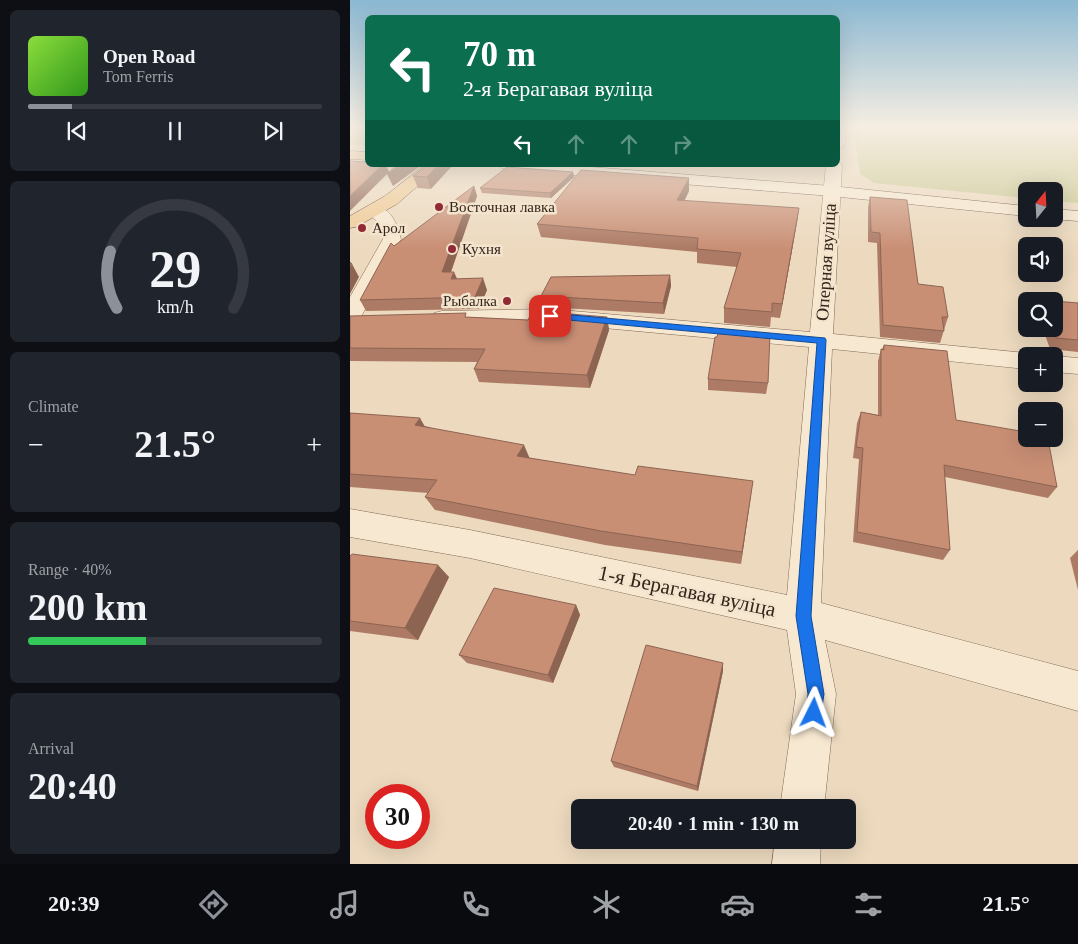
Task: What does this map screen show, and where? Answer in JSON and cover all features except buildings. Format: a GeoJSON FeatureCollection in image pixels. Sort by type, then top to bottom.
{"type":"FeatureCollection","features":[{"type":"Feature","properties":{"kind":"main road"},"geometry":{"type":"LineString","coordinates":[[350,223],[376,210],[430,168]]}},
{"type":"Feature","properties":{"kind":"street"},"geometry":{"type":"LineString","coordinates":[[590,168],[833,178],[1018,210]]}},
{"type":"Feature","properties":{"kind":"street","name":"Оперная вуліца"},"geometry":{"type":"LineString","coordinates":[[803,799],[816,694],[803,616],[833,178]]}},
{"type":"Feature","properties":{"kind":"street"},"geometry":{"type":"LineString","coordinates":[[356,319],[392,239],[388,222],[376,210]]}},
{"type":"Feature","properties":{"kind":"street"},"geometry":{"type":"LineString","coordinates":[[1063,215],[1078,216]]}},
{"type":"Feature","properties":{"kind":"street"},"geometry":{"type":"LineString","coordinates":[[417,318],[550,316],[822,340],[1018,360]]}},
{"type":"Feature","properties":{"kind":"street"},"geometry":{"type":"LineString","coordinates":[[1063,365],[1078,366]]}},
{"type":"Feature","properties":{"kind":"street","name":"1-я Берагавая вуліца"},"geometry":{"type":"LineString","coordinates":[[350,523],[470,544],[803,616],[1078,691]]}},
{"type":"Feature","properties":{"kind":"street"},"geometry":{"type":"LineString","coordinates":[[796,864],[797,849]]}},
{"type":"Feature","properties":{"kind":"green space"},"geometry":{"type":"Polygon","coordinates":[[[859,168],[1078,168],[1078,203],[1063,202],[1063,182],[1018,182],[1018,197],[874,183],[860,174],[859,168]]]}},
{"type":"Feature","properties":{"kind":"place","name":"Восточная лавка"},"geometry":{"type":"Point","coordinates":[439,207]}},
{"type":"Feature","properties":{"kind":"place","name":"Арол"},"geometry":{"type":"Point","coordinates":[362,228]}},
{"type":"Feature","properties":{"kind":"place","name":"Кухня"},"geometry":{"type":"Point","coordinates":[452,249]}},
{"type":"Feature","properties":{"kind":"place","name":"Рыбалка"},"geometry":{"type":"Point","coordinates":[507,301]}},
{"type":"Feature","properties":{"kind":"route"},"geometry":{"type":"LineString","coordinates":[[550,316],[822,340],[803,616],[816,694],[814,713]]}}]}
